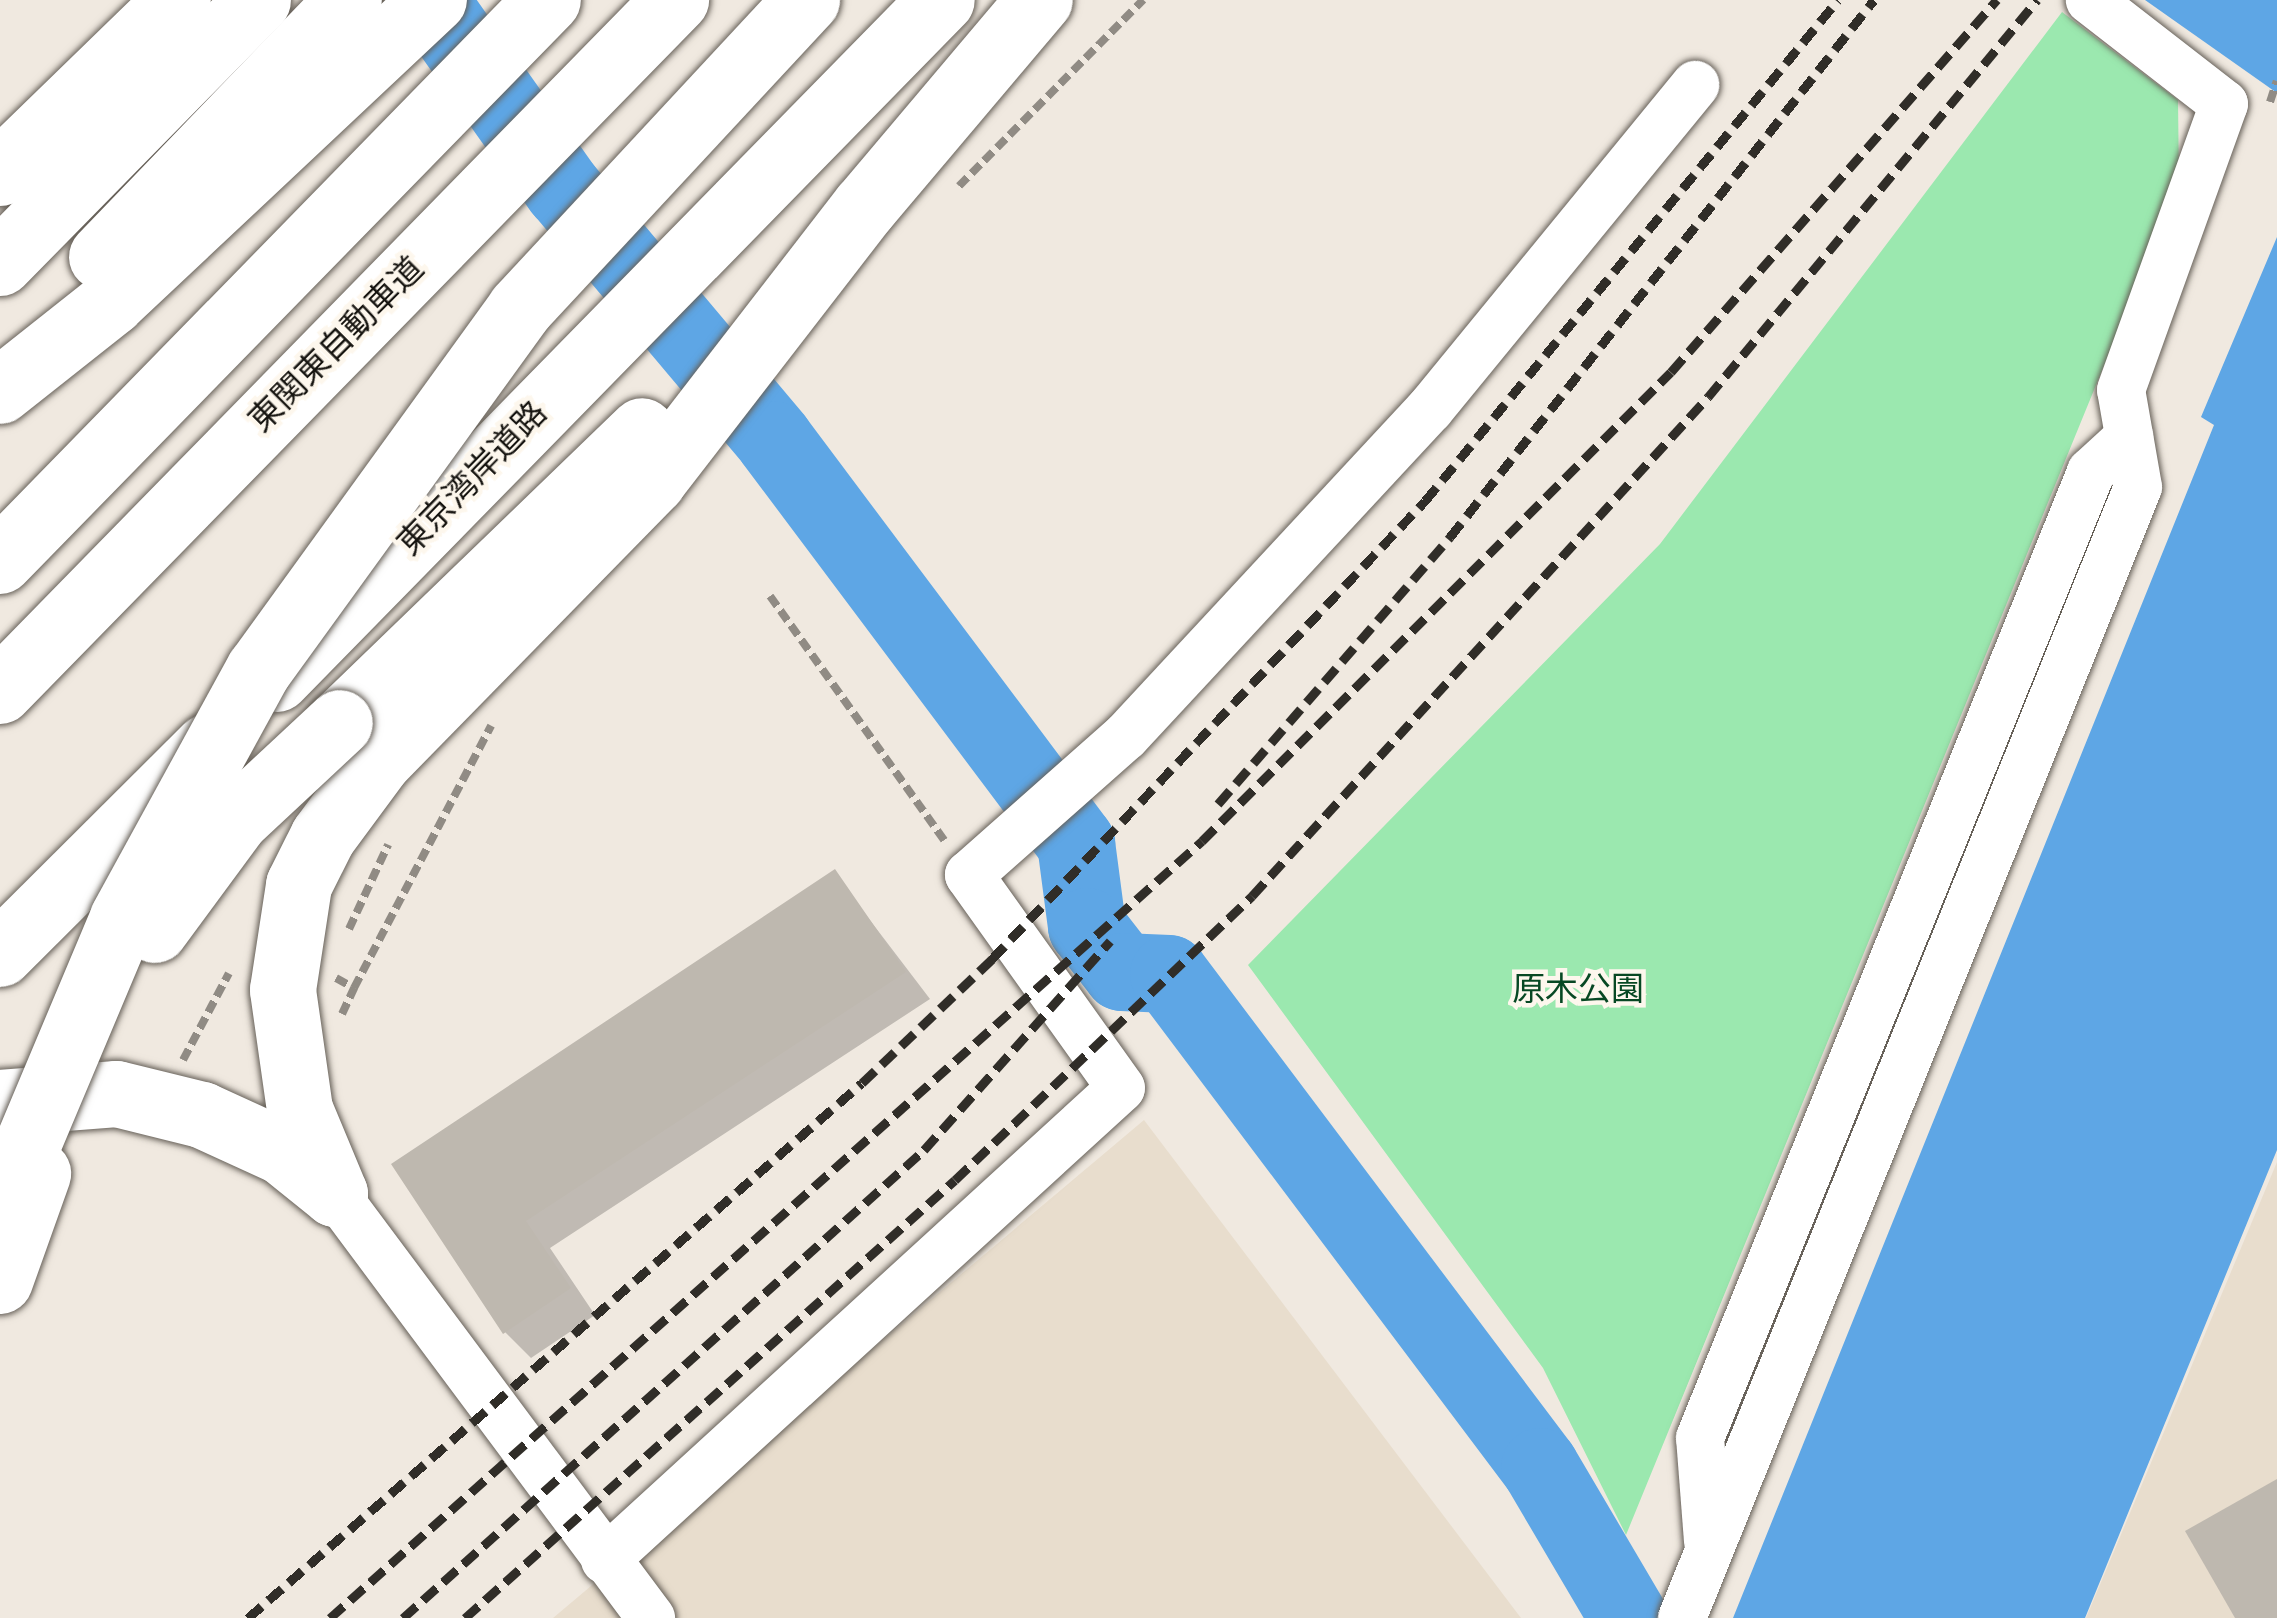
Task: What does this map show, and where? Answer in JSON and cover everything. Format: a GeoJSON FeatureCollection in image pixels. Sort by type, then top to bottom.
{"type":"FeatureCollection","features":[{"type":"Feature","properties":{"kind":"highway"},"geometry":{"type":"LineString","coordinates":[[0,362],[349,0]]}},
{"type":"Feature","properties":{"kind":"highway"},"geometry":{"type":"LineString","coordinates":[[0,391],[197,226],[434,0]]}},
{"type":"Feature","properties":{"kind":"highway"},"geometry":{"type":"LineString","coordinates":[[0,561],[548,0]]}},
{"type":"Feature","properties":{"kind":"highway","name":"東関東自動車道"},"geometry":{"type":"LineString","coordinates":[[0,691],[676,0]]}},
{"type":"Feature","properties":{"kind":"highway"},"geometry":{"type":"LineString","coordinates":[[0,1211],[123,918],[259,670],[520,309],[808,0]]}},
{"type":"Feature","properties":{"kind":"highway","name":"東京湾岸道路"},"geometry":{"type":"LineString","coordinates":[[0,954],[942,0]]}},
{"type":"Feature","properties":{"kind":"highway"},"geometry":{"type":"LineString","coordinates":[[335,1194],[300,1110],[283,990],[299,885],[322,837],[379,761],[865,207],[1040,0]]}},
{"type":"Feature","properties":{"kind":"highway"},"geometry":{"type":"LineString","coordinates":[[0,173],[218,14]]}},
{"type":"Feature","properties":{"kind":"highway"},"geometry":{"type":"LineString","coordinates":[[0,263],[218,14]]}},
{"type":"Feature","properties":{"kind":"highway"},"geometry":{"type":"LineString","coordinates":[[0,1281],[22,1210],[132,967],[236,820],[340,723],[601,506]]}},
{"type":"Feature","properties":{"kind":"highway"},"geometry":{"type":"LineString","coordinates":[[0,1103],[117,1094],[202,1114],[283,1152],[335,1194]]}},
{"type":"Feature","properties":{"kind":"street"},"geometry":{"type":"LineString","coordinates":[[1682,1618],[1708,1551],[1700,1438],[2091,472],[2129,437],[2121,390],[2224,104],[2090,0]]}},
{"type":"Feature","properties":{"kind":"street"},"geometry":{"type":"LineString","coordinates":[[605,1560],[1121,1088],[969,875],[1126,736],[1430,409],[1695,85]]}},
{"type":"Feature","properties":{"kind":"street"},"geometry":{"type":"LineString","coordinates":[[335,1194],[651,1618]]}},
{"type":"Feature","properties":{"kind":"path"},"geometry":{"type":"LineString","coordinates":[[948,199],[1143,0]]}},
{"type":"Feature","properties":{"kind":"path"},"geometry":{"type":"LineString","coordinates":[[770,596],[969,875]]}},
{"type":"Feature","properties":{"kind":"path"},"geometry":{"type":"LineString","coordinates":[[340,960],[336,978],[354,988],[496,717]]}},
{"type":"Feature","properties":{"kind":"path"},"geometry":{"type":"LineString","coordinates":[[343,941],[395,830]]}},
{"type":"Feature","properties":{"kind":"shaded area"},"geometry":{"type":"Polygon","coordinates":[[[1144,1120],[1521,1618],[553,1618],[1144,1120]]]}},
{"type":"Feature","properties":{"kind":"shaded area"},"geometry":{"type":"Polygon","coordinates":[[[2277,1162],[2277,1618],[2086,1618],[2277,1162]]]}},
{"type":"Feature","properties":{"kind":"green space","name":"原木公園"},"geometry":{"type":"Polygon","coordinates":[[[2062,12],[2178,100],[2179,182],[1626,1535],[1543,1368],[1248,965],[1660,544],[2062,12]]]}},
{"type":"Feature","properties":{"kind":"water"},"geometry":{"type":"Polygon","coordinates":[[[2145,0],[2277,0],[2277,93],[2145,0]]]}},
{"type":"Feature","properties":{"kind":"water"},"geometry":{"type":"Polygon","coordinates":[[[2277,237],[2277,1150],[2085,1618],[1733,1618],[2214,425],[2201,417],[2277,237]]]}},
{"type":"Feature","properties":{"kind":"building"},"geometry":{"type":"Polygon","coordinates":[[[835,869],[906,972],[526,1221],[571,1288],[503,1334],[391,1164],[835,869]]]}},
{"type":"Feature","properties":{"kind":"building"},"geometry":{"type":"Polygon","coordinates":[[[2277,1479],[2277,1618],[2235,1618],[2185,1531],[2277,1479]]]}},
{"type":"Feature","properties":{"kind":"waterway"},"geometry":{"type":"LineString","coordinates":[[429,0],[563,189],[774,440],[1076,843],[1087,927],[1122,972],[1169,974],[1540,1467],[1629,1618]]}},
{"type":"Feature","properties":{"kind":"railway"},"geometry":{"type":"LineString","coordinates":[[248,1618],[862,1083],[992,959],[1425,501],[1838,0]]}},
{"type":"Feature","properties":{"kind":"railway"},"geometry":{"type":"LineString","coordinates":[[1218,804],[1450,537],[1874,0]]}},
{"type":"Feature","properties":{"kind":"railway"},"geometry":{"type":"LineString","coordinates":[[330,1618],[1202,841],[1671,372],[1997,0]]}},
{"type":"Feature","properties":{"kind":"railway"},"geometry":{"type":"LineString","coordinates":[[465,1618],[955,1180],[1252,896],[1708,397],[2037,0]]}},
{"type":"Feature","properties":{"kind":"railway"},"geometry":{"type":"LineString","coordinates":[[403,1618],[924,1150],[1110,941]]}}]}
